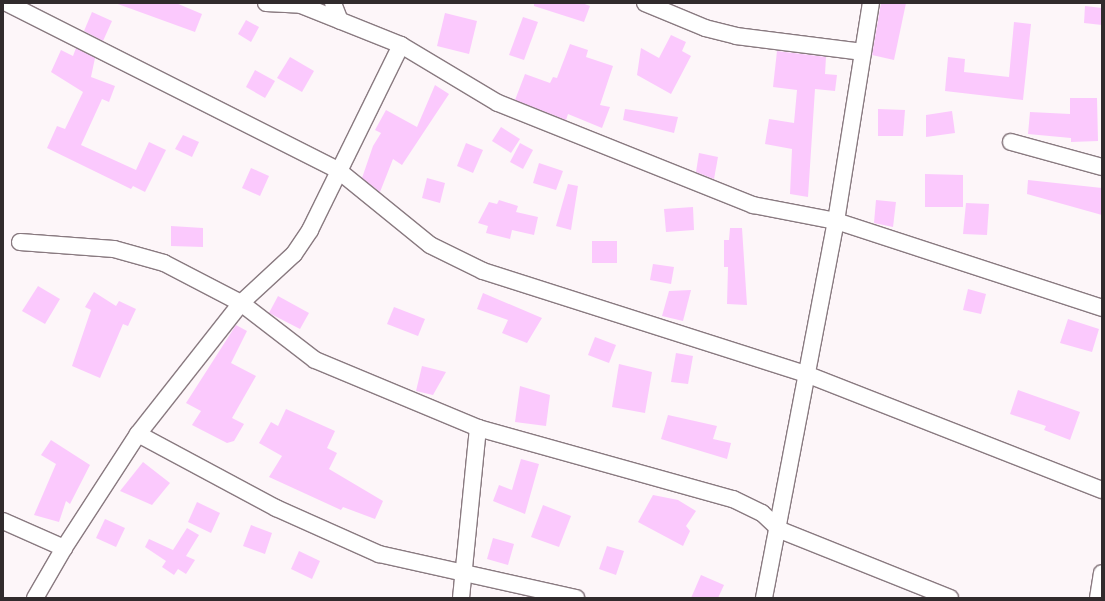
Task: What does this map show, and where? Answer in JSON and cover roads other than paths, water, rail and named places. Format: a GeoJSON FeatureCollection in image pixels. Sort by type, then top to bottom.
{"type":"FeatureCollection","features":[{"type":"Feature","properties":{"kind":"street"},"geometry":{"type":"LineString","coordinates":[[7,3],[339,171],[430,245],[483,271],[806,374],[1102,490]]}},
{"type":"Feature","properties":{"kind":"street"},"geometry":{"type":"LineString","coordinates":[[266,3],[301,5],[401,44],[498,103],[557,130],[753,205],[836,221],[1102,308]]}},
{"type":"Feature","properties":{"kind":"street"},"geometry":{"type":"LineString","coordinates":[[333,3],[340,20]]}},
{"type":"Feature","properties":{"kind":"street"},"geometry":{"type":"LineString","coordinates":[[645,3],[705,28],[736,36],[863,52]]}},
{"type":"Feature","properties":{"kind":"street"},"geometry":{"type":"LineString","coordinates":[[764,598],[780,530],[806,374],[836,221],[871,3]]}},
{"type":"Feature","properties":{"kind":"street"},"geometry":{"type":"LineString","coordinates":[[35,598],[64,548],[138,434],[241,303],[294,254],[310,230],[401,44]]}},
{"type":"Feature","properties":{"kind":"street"},"geometry":{"type":"LineString","coordinates":[[1011,142],[1102,167]]}},
{"type":"Feature","properties":{"kind":"street"},"geometry":{"type":"LineString","coordinates":[[20,242],[114,249],[164,263],[241,303],[315,360],[478,428],[733,498],[762,513],[780,530],[950,598]]}},
{"type":"Feature","properties":{"kind":"street"},"geometry":{"type":"LineString","coordinates":[[461,598],[478,428]]}},
{"type":"Feature","properties":{"kind":"street"},"geometry":{"type":"LineString","coordinates":[[138,434],[276,508],[379,554],[463,571],[576,598]]}},
{"type":"Feature","properties":{"kind":"street"},"geometry":{"type":"LineString","coordinates":[[3,520],[64,548]]}},
{"type":"Feature","properties":{"kind":"street"},"geometry":{"type":"LineString","coordinates":[[1098,598],[1102,574]]}}]}
